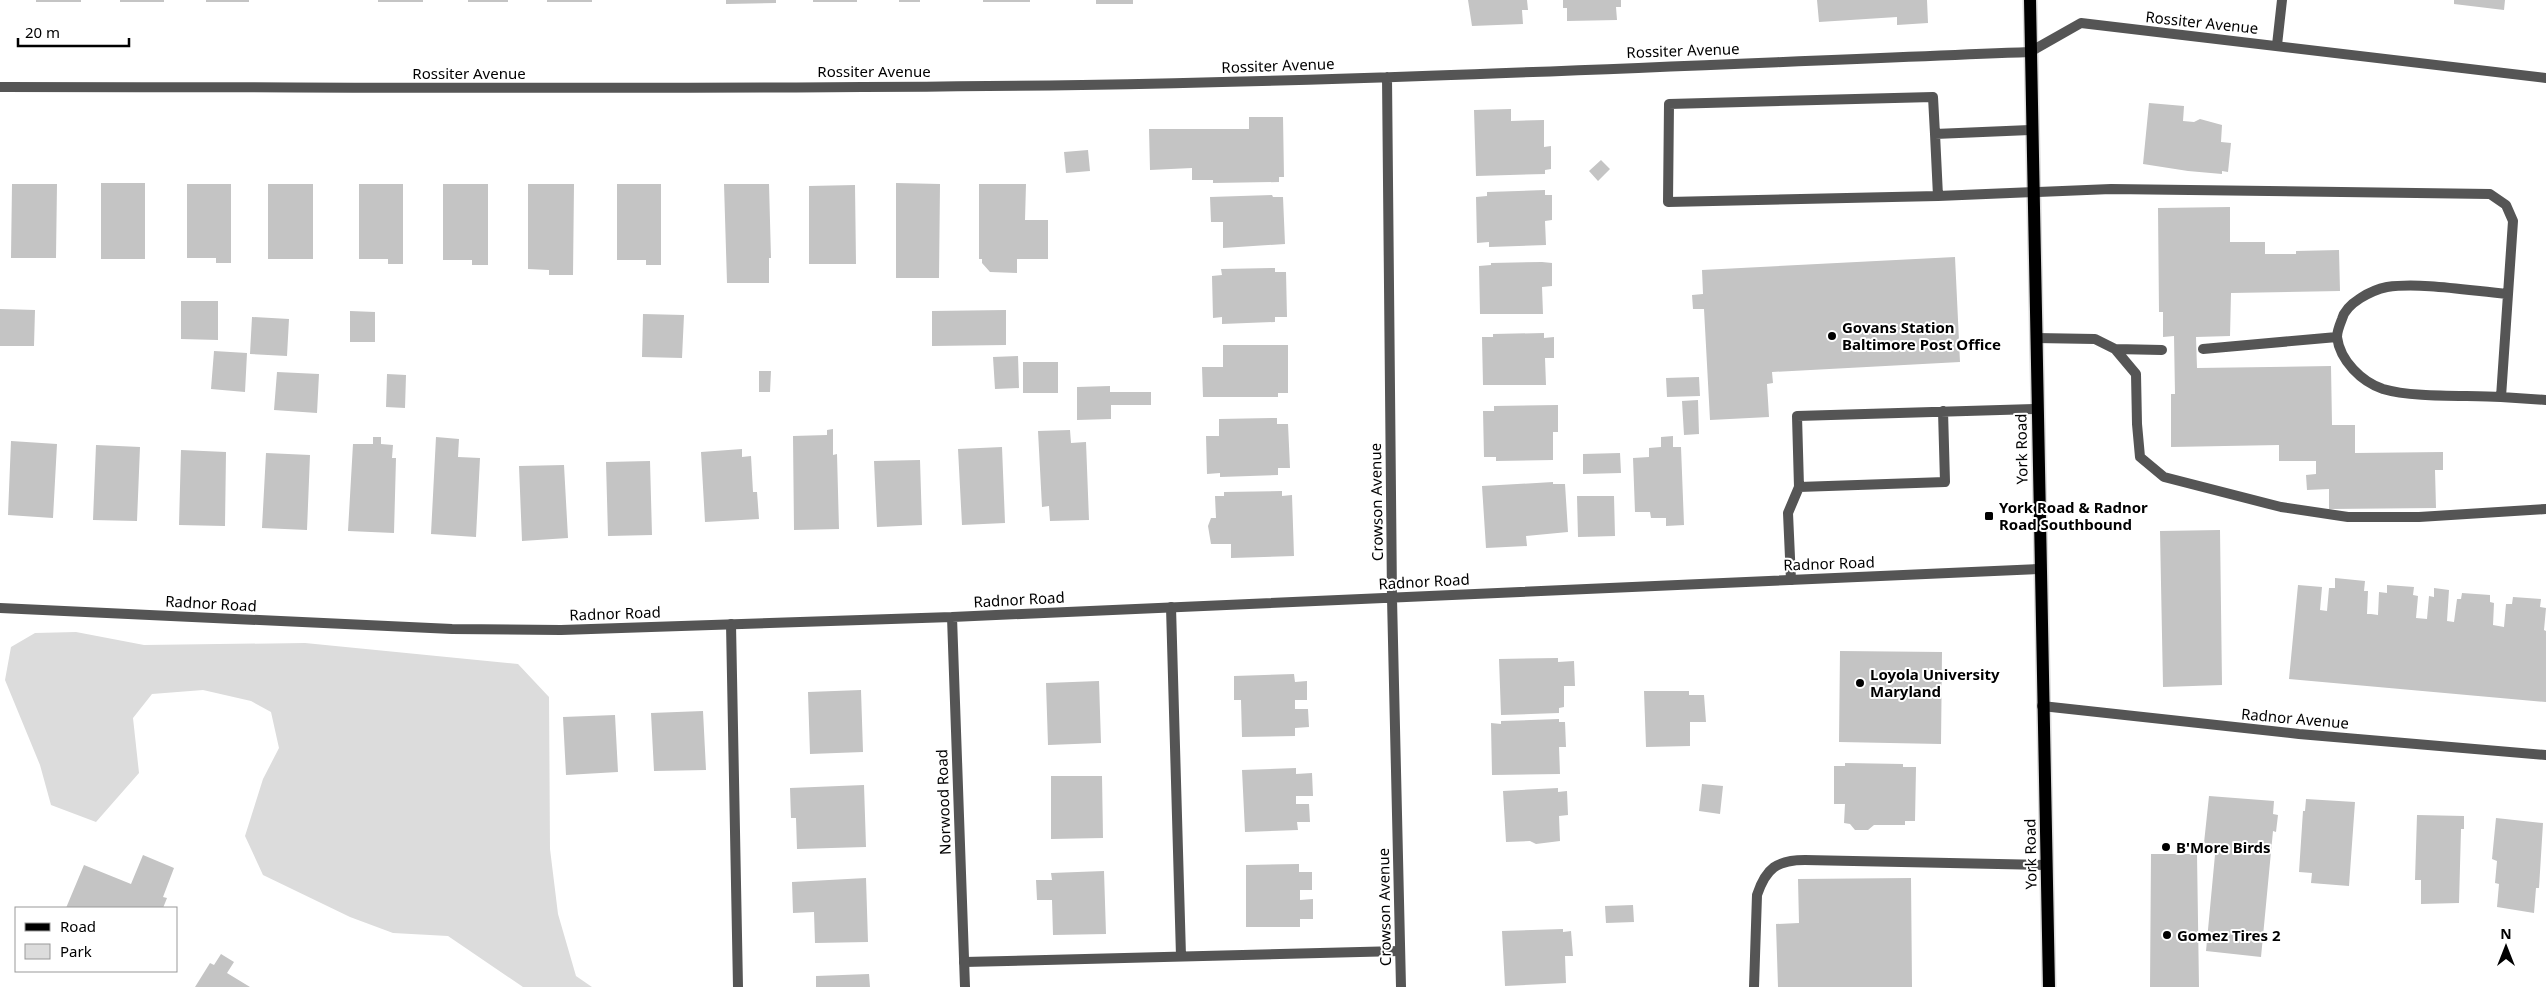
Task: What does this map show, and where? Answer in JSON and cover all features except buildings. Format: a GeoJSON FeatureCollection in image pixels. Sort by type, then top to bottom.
{"type":"FeatureCollection","features":[{"type":"Feature","properties":{"kind":"main road","name":"York Road"},"geometry":{"type":"LineString","coordinates":[[2030,0],[2030,130],[2033,194],[2049,987]]}},
{"type":"Feature","properties":{"kind":"street"},"geometry":{"type":"LineString","coordinates":[[2277,45],[2282,0]]}},
{"type":"Feature","properties":{"kind":"street","name":"Rossiter Avenue"},"geometry":{"type":"LineString","coordinates":[[0,87],[593,88],[1082,85],[1387,77],[2030,52],[2081,24],[2277,45],[2546,78]]}},
{"type":"Feature","properties":{"kind":"street","name":"Crowson Avenue"},"geometry":{"type":"LineString","coordinates":[[1387,77],[1392,598],[1401,987]]}},
{"type":"Feature","properties":{"kind":"street"},"geometry":{"type":"LineString","coordinates":[[1938,196],[1933,97],[1669,104],[1668,202],[2033,194],[2111,189],[2490,194],[2506,205],[2513,221],[2501,397]]}},
{"type":"Feature","properties":{"kind":"street"},"geometry":{"type":"LineString","coordinates":[[1935,134],[2030,130]]}},
{"type":"Feature","properties":{"kind":"street"},"geometry":{"type":"LineString","coordinates":[[2508,294],[2405,286],[2385,288],[2362,297],[2343,315],[2337,336],[2345,359],[2362,378],[2383,388],[2407,392],[2546,400]]}},
{"type":"Feature","properties":{"kind":"street"},"geometry":{"type":"LineString","coordinates":[[2203,349],[2337,336]]}},
{"type":"Feature","properties":{"kind":"street"},"geometry":{"type":"LineString","coordinates":[[2036,338],[2095,339],[2116,350],[2136,374],[2140,456],[2164,477],[2281,507],[2348,516],[2419,516],[2546,510]]}},
{"type":"Feature","properties":{"kind":"street"},"geometry":{"type":"LineString","coordinates":[[2116,350],[2162,350]]}},
{"type":"Feature","properties":{"kind":"street"},"geometry":{"type":"LineString","coordinates":[[1791,580],[1788,514],[1799,487],[1797,416],[2037,409]]}},
{"type":"Feature","properties":{"kind":"street"},"geometry":{"type":"LineString","coordinates":[[1799,487],[1945,482],[1943,411]]}},
{"type":"Feature","properties":{"kind":"street","name":"Radnor Road"},"geometry":{"type":"LineString","coordinates":[[0,608],[452,629],[560,630],[952,617],[2040,569]]}},
{"type":"Feature","properties":{"kind":"street"},"geometry":{"type":"LineString","coordinates":[[1171,607],[1181,956]]}},
{"type":"Feature","properties":{"kind":"street","name":"Norwood Road"},"geometry":{"type":"LineString","coordinates":[[952,617],[966,987]]}},
{"type":"Feature","properties":{"kind":"street"},"geometry":{"type":"LineString","coordinates":[[731,624],[738,987]]}},
{"type":"Feature","properties":{"kind":"street","name":"Radnor Avenue"},"geometry":{"type":"LineString","coordinates":[[2042,706],[2299,734],[2546,755]]}},
{"type":"Feature","properties":{"kind":"street"},"geometry":{"type":"LineString","coordinates":[[1754,987],[1757,895],[1762,880],[1776,864],[1791,860],[1805,860],[2046,865]]}},
{"type":"Feature","properties":{"kind":"street"},"geometry":{"type":"LineString","coordinates":[[964,962],[1400,951]]}},
{"type":"Feature","properties":{"kind":"green space"},"geometry":{"type":"Polygon","coordinates":[[[76,632],[144,645],[305,643],[518,664],[549,697],[550,849],[558,914],[576,976],[592,987],[523,987],[448,936],[393,933],[350,917],[263,875],[245,836],[263,779],[279,748],[271,712],[251,701],[203,690],[152,694],[133,718],[139,773],[96,822],[51,805],[40,765],[5,680],[11,647],[35,633],[76,632]]]}},
{"type":"Feature","properties":{"kind":"place","name":"Govans Station Baltimore Post Office"},"geometry":{"type":"Point","coordinates":[1832,336]}},
{"type":"Feature","properties":{"kind":"place","name":"York Road & Radnor Road Southbound"},"geometry":{"type":"Point","coordinates":[1989,516]}},
{"type":"Feature","properties":{"kind":"place","name":"Loyola University Maryland"},"geometry":{"type":"Point","coordinates":[1860,683]}},
{"type":"Feature","properties":{"kind":"place","name":"B'More Birds"},"geometry":{"type":"Point","coordinates":[2166,847]}},
{"type":"Feature","properties":{"kind":"place","name":"Gomez Tires 2"},"geometry":{"type":"Point","coordinates":[2167,935]}}]}
